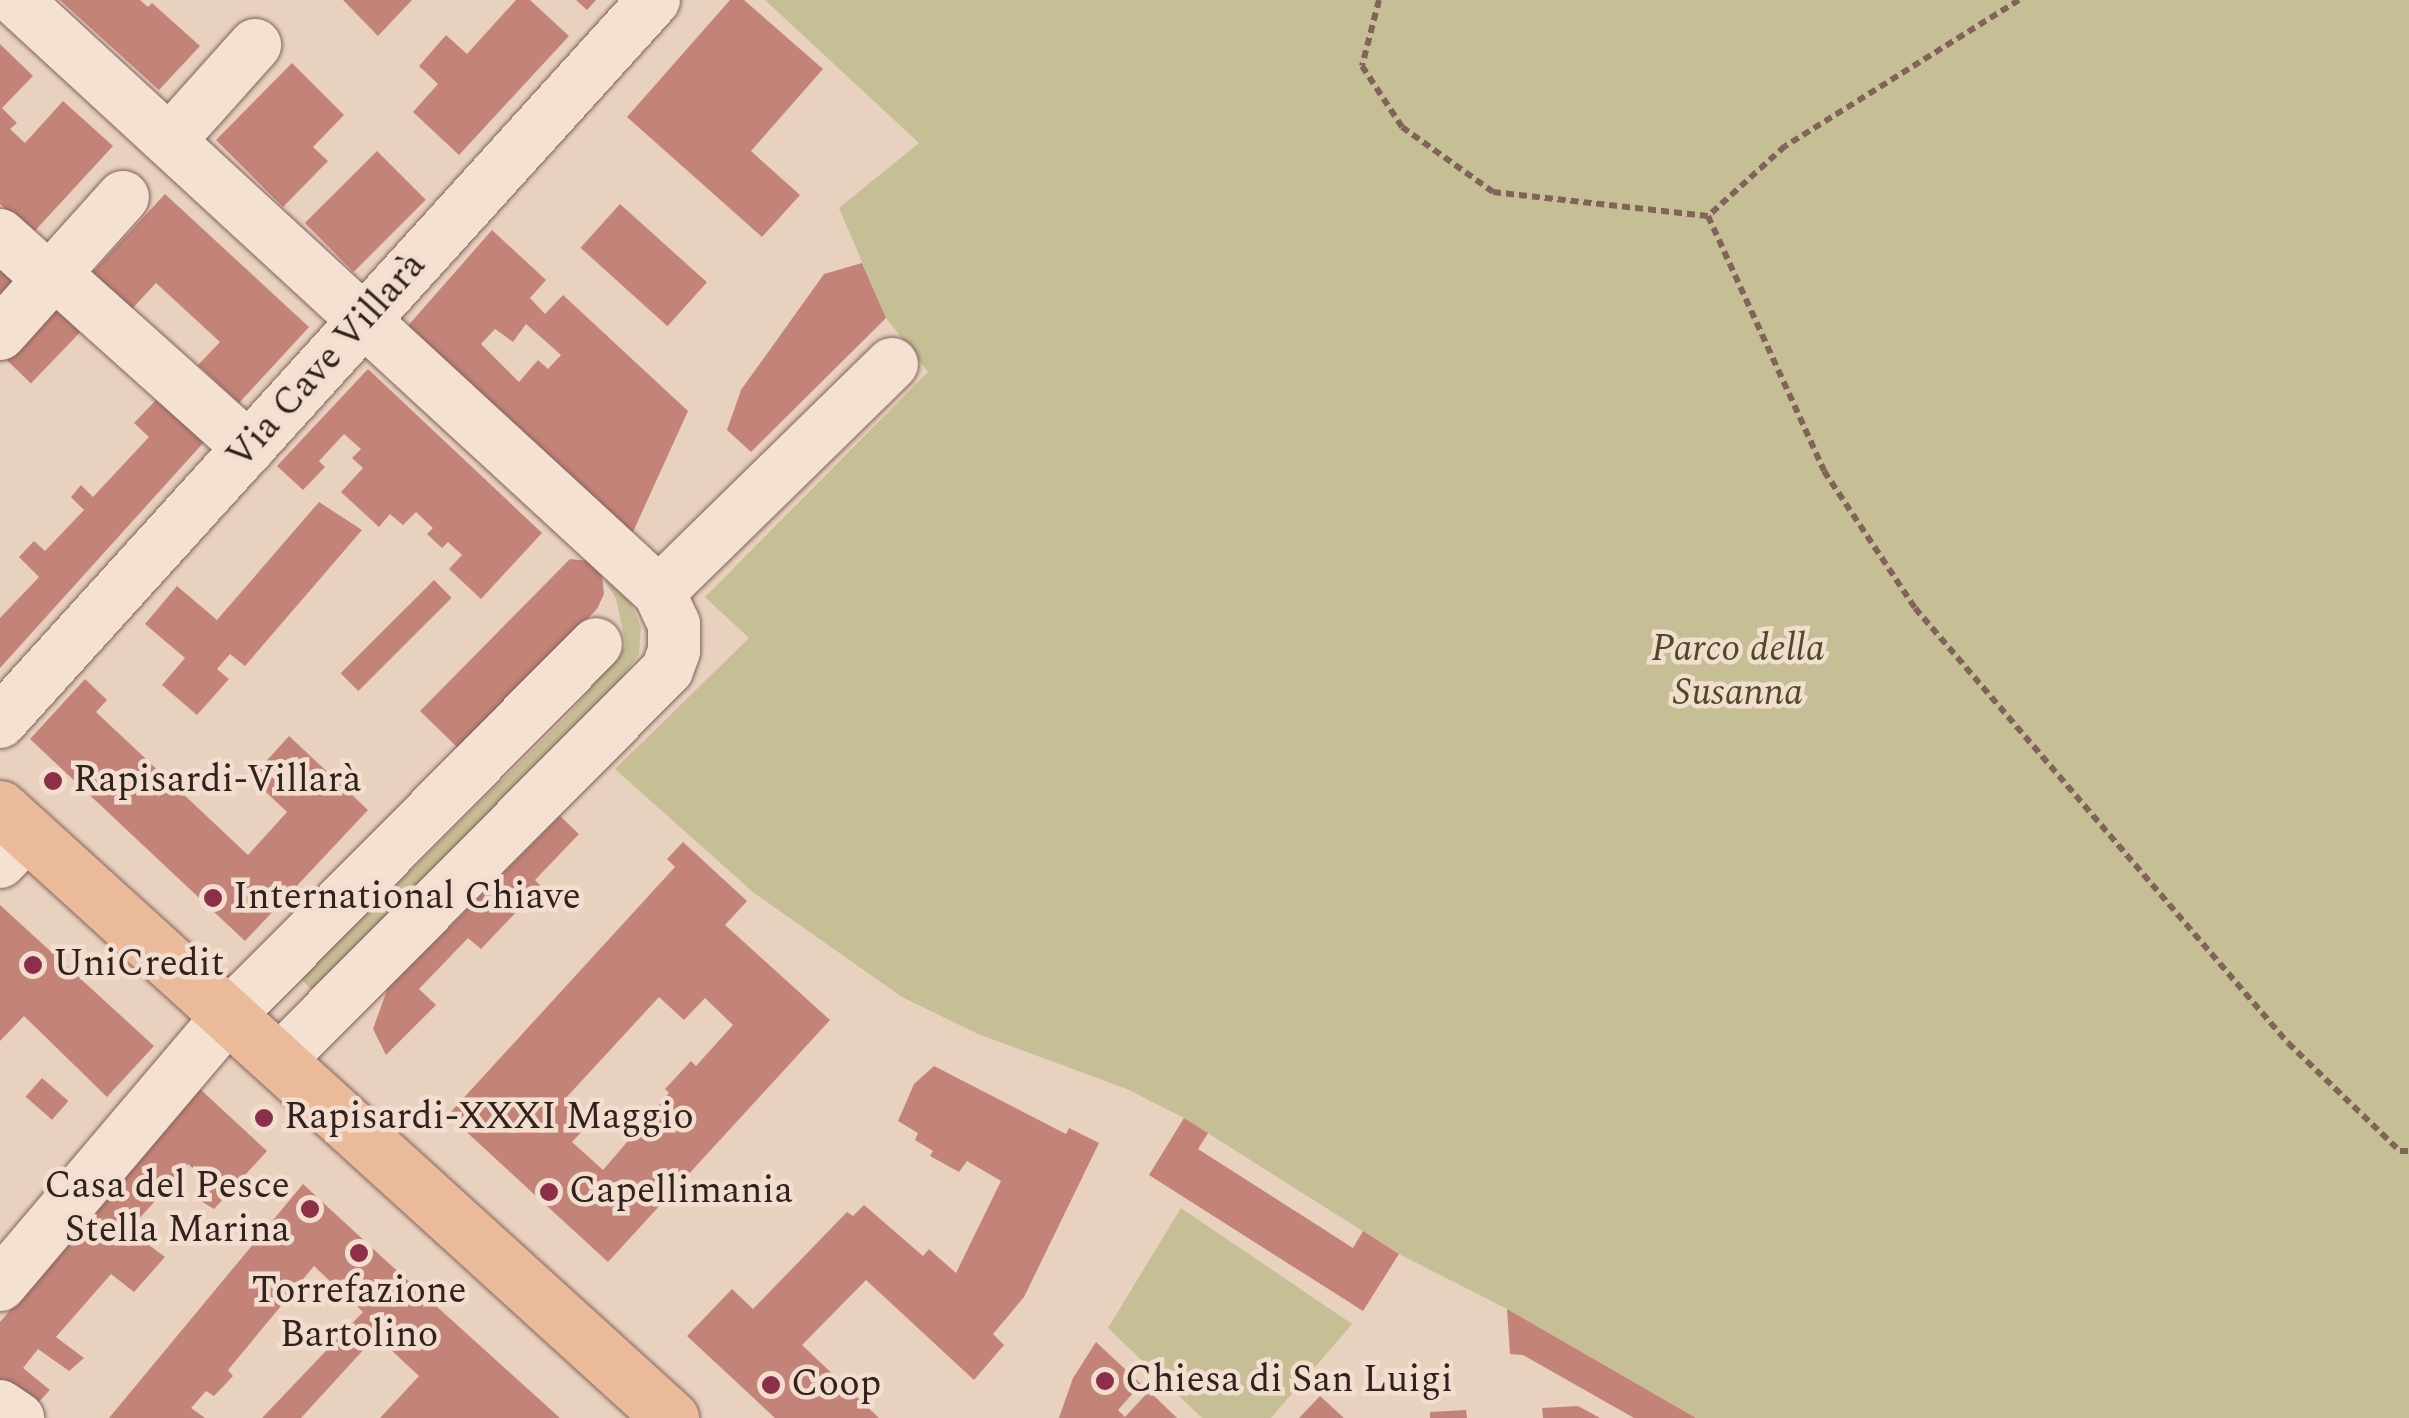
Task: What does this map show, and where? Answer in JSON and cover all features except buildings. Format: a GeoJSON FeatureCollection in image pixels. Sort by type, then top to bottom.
{"type":"FeatureCollection","features":[{"type":"Feature","properties":{"kind":"main road"},"geometry":{"type":"LineString","coordinates":[[9,834],[228,1016],[671,1418]]}},
{"type":"Feature","properties":{"kind":"street"},"geometry":{"type":"LineString","coordinates":[[16,0],[659,592],[674,624],[674,651],[666,670],[278,1061]]}},
{"type":"Feature","properties":{"kind":"street","name":"Via Cave Villarà"},"geometry":{"type":"LineString","coordinates":[[0,722],[654,0]]}},
{"type":"Feature","properties":{"kind":"street"},"geometry":{"type":"LineString","coordinates":[[169,141],[256,44]]}},
{"type":"Feature","properties":{"kind":"street"},"geometry":{"type":"LineString","coordinates":[[0,334],[123,197]]}},
{"type":"Feature","properties":{"kind":"street"},"geometry":{"type":"LineString","coordinates":[[0,235],[249,448]]}},
{"type":"Feature","properties":{"kind":"street"},"geometry":{"type":"LineString","coordinates":[[659,592],[892,364]]}},
{"type":"Feature","properties":{"kind":"street"},"geometry":{"type":"LineString","coordinates":[[0,1285],[228,1016],[596,644]]}},
{"type":"Feature","properties":{"kind":"street"},"geometry":{"type":"LineString","coordinates":[[0,1406],[18,1418]]}},
{"type":"Feature","properties":{"kind":"path"},"geometry":{"type":"LineString","coordinates":[[1379,0],[1362,66],[1402,127],[1494,192],[1708,216],[1784,146],[2019,0]]}},
{"type":"Feature","properties":{"kind":"path"},"geometry":{"type":"LineString","coordinates":[[1708,216],[1824,471],[1915,608],[2288,1043],[2400,1151],[2409,1151]]}},
{"type":"Feature","properties":{"kind":"green space","name":"Parco della Susanna"},"geometry":{"type":"Polygon","coordinates":[[[765,0],[2409,0],[2409,1418],[1696,1418],[1507,1309],[1399,1254],[1184,1118],[1127,1089],[978,1034],[902,997],[754,893],[615,769],[749,638],[705,597],[928,372],[886,318],[839,208],[919,143],[765,0]]]}},
{"type":"Feature","properties":{"kind":"green space"},"geometry":{"type":"Polygon","coordinates":[[[602,575],[624,591],[632,606],[641,627],[639,654],[603,703],[314,992],[301,979],[569,714],[626,646],[616,599],[602,575]]]}},
{"type":"Feature","properties":{"kind":"green space"},"geometry":{"type":"Polygon","coordinates":[[[1181,1208],[1352,1324],[1271,1418],[1202,1418],[1108,1328],[1181,1208]]]}},
{"type":"Feature","properties":{"kind":"place","name":"Rapisardi-Villarà"},"geometry":{"type":"Point","coordinates":[53,781]}},
{"type":"Feature","properties":{"kind":"place","name":"International Chiave"},"geometry":{"type":"Point","coordinates":[213,898]}},
{"type":"Feature","properties":{"kind":"place","name":"UniCredit"},"geometry":{"type":"Point","coordinates":[33,965]}},
{"type":"Feature","properties":{"kind":"place","name":"Rapisardi-XXXI Maggio"},"geometry":{"type":"Point","coordinates":[264,1118]}},
{"type":"Feature","properties":{"kind":"place","name":"Capellimania"},"geometry":{"type":"Point","coordinates":[549,1192]}},
{"type":"Feature","properties":{"kind":"place","name":"Casa del Pesce Stella Marina"},"geometry":{"type":"Point","coordinates":[310,1209]}},
{"type":"Feature","properties":{"kind":"place","name":"Torrefazione Bartolino"},"geometry":{"type":"Point","coordinates":[359,1253]}},
{"type":"Feature","properties":{"kind":"place","name":"Chiesa di San Luigi"},"geometry":{"type":"Point","coordinates":[1105,1381]}},
{"type":"Feature","properties":{"kind":"place","name":"Coop"},"geometry":{"type":"Point","coordinates":[771,1385]}}]}
